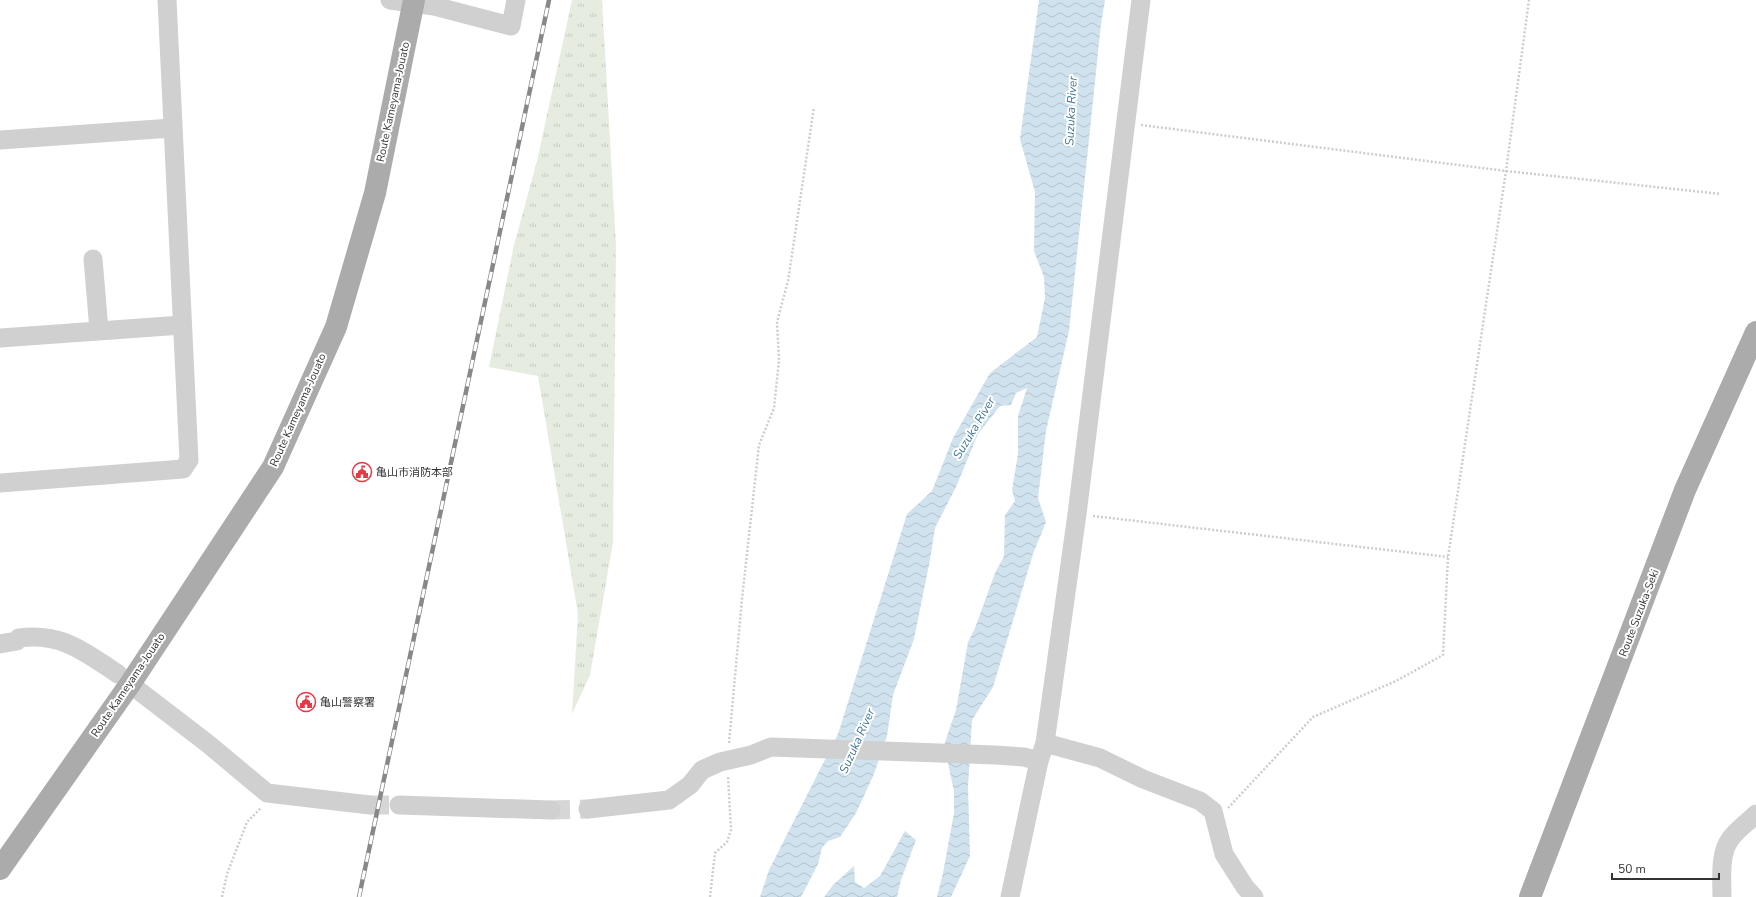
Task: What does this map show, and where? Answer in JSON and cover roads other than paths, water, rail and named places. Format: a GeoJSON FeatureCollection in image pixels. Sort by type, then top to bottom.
{"type":"FeatureCollection","features":[{"type":"Feature","properties":{"kind":"main road","name":"Route Kameyama-Jouato"},"geometry":{"type":"LineString","coordinates":[[0,869],[124,679],[273,467],[336,327],[375,193],[414,1]]}},
{"type":"Feature","properties":{"kind":"main road","name":"Route Suzuka-Seki"},"geometry":{"type":"LineString","coordinates":[[1530,897],[1685,490],[1756,332]]}},
{"type":"Feature","properties":{"kind":"street"},"geometry":{"type":"LineString","coordinates":[[0,483],[183,469],[189,460],[167,0]]}},
{"type":"Feature","properties":{"kind":"street"},"geometry":{"type":"LineString","coordinates":[[390,0],[414,1],[511,26],[516,0]]}},
{"type":"Feature","properties":{"kind":"street"},"geometry":{"type":"LineString","coordinates":[[1010,897],[1032,759],[1045,742],[1077,514],[1141,0]]}},
{"type":"Feature","properties":{"kind":"street"},"geometry":{"type":"LineString","coordinates":[[0,140],[172,128]]}},
{"type":"Feature","properties":{"kind":"street"},"geometry":{"type":"LineString","coordinates":[[93,258],[99,330]]}},
{"type":"Feature","properties":{"kind":"street"},"geometry":{"type":"LineString","coordinates":[[0,338],[182,325]]}},
{"type":"Feature","properties":{"kind":"street"},"geometry":{"type":"LineString","coordinates":[[0,644],[17,641],[19,638],[31,636],[61,640],[76,646],[124,679],[207,743],[267,793],[370,805]]}},
{"type":"Feature","properties":{"kind":"street"},"geometry":{"type":"LineString","coordinates":[[1045,742],[1100,758],[1143,779],[1200,801],[1213,810],[1217,820],[1224,854],[1245,887],[1254,897]]}},
{"type":"Feature","properties":{"kind":"street"},"geometry":{"type":"LineString","coordinates":[[588,809],[669,800],[690,785],[702,770],[751,755],[771,747],[1032,759]]}},
{"type":"Feature","properties":{"kind":"street"},"geometry":{"type":"LineString","coordinates":[[399,806],[552,810]]}},
{"type":"Feature","properties":{"kind":"street"},"geometry":{"type":"LineString","coordinates":[[1722,897],[1723,860],[1726,848],[1731,838],[1756,814]]}},
{"type":"Feature","properties":{"kind":"water","name":"Suzuka River"},"geometry":{"type":"Polygon","coordinates":[[[1039,0],[1105,0],[1101,24],[1069,331],[1046,431],[1038,498],[1046,522],[1033,554],[993,687],[972,720],[968,787],[970,856],[951,897],[937,897],[954,813],[954,791],[944,745],[956,710],[968,642],[975,628],[995,573],[1004,556],[1005,515],[1015,501],[1012,490],[1018,454],[1018,416],[1027,388],[1016,393],[1011,405],[1000,406],[978,434],[956,487],[935,528],[914,639],[893,695],[887,736],[874,774],[856,813],[840,837],[828,841],[822,848],[818,864],[801,897],[760,897],[769,870],[838,734],[907,514],[932,491],[953,438],[990,373],[1037,337],[1045,298],[1044,277],[1034,251],[1035,192],[1020,139],[1039,0]]]}},
{"type":"Feature","properties":{"kind":"water"},"geometry":{"type":"Polygon","coordinates":[[[905,831],[916,840],[901,880],[897,897],[824,897],[833,885],[854,866],[855,882],[864,888],[880,876],[905,831]]]}},
{"type":"Feature","properties":{"kind":"tunnel"},"geometry":{"type":"LineString","coordinates":[[370,805],[399,805]]}},
{"type":"Feature","properties":{"kind":"tunnel"},"geometry":{"type":"LineString","coordinates":[[551,810],[588,809]]}},
{"type":"Feature","properties":{"kind":"railway"},"geometry":{"type":"LineString","coordinates":[[359,897],[549,0]]}},
{"type":"Feature","properties":{"kind":"place","name":"亀山市消防本部"},"geometry":{"type":"Point","coordinates":[362,472]}},
{"type":"Feature","properties":{"kind":"place","name":"亀山警察署"},"geometry":{"type":"Point","coordinates":[306,702]}}]}
